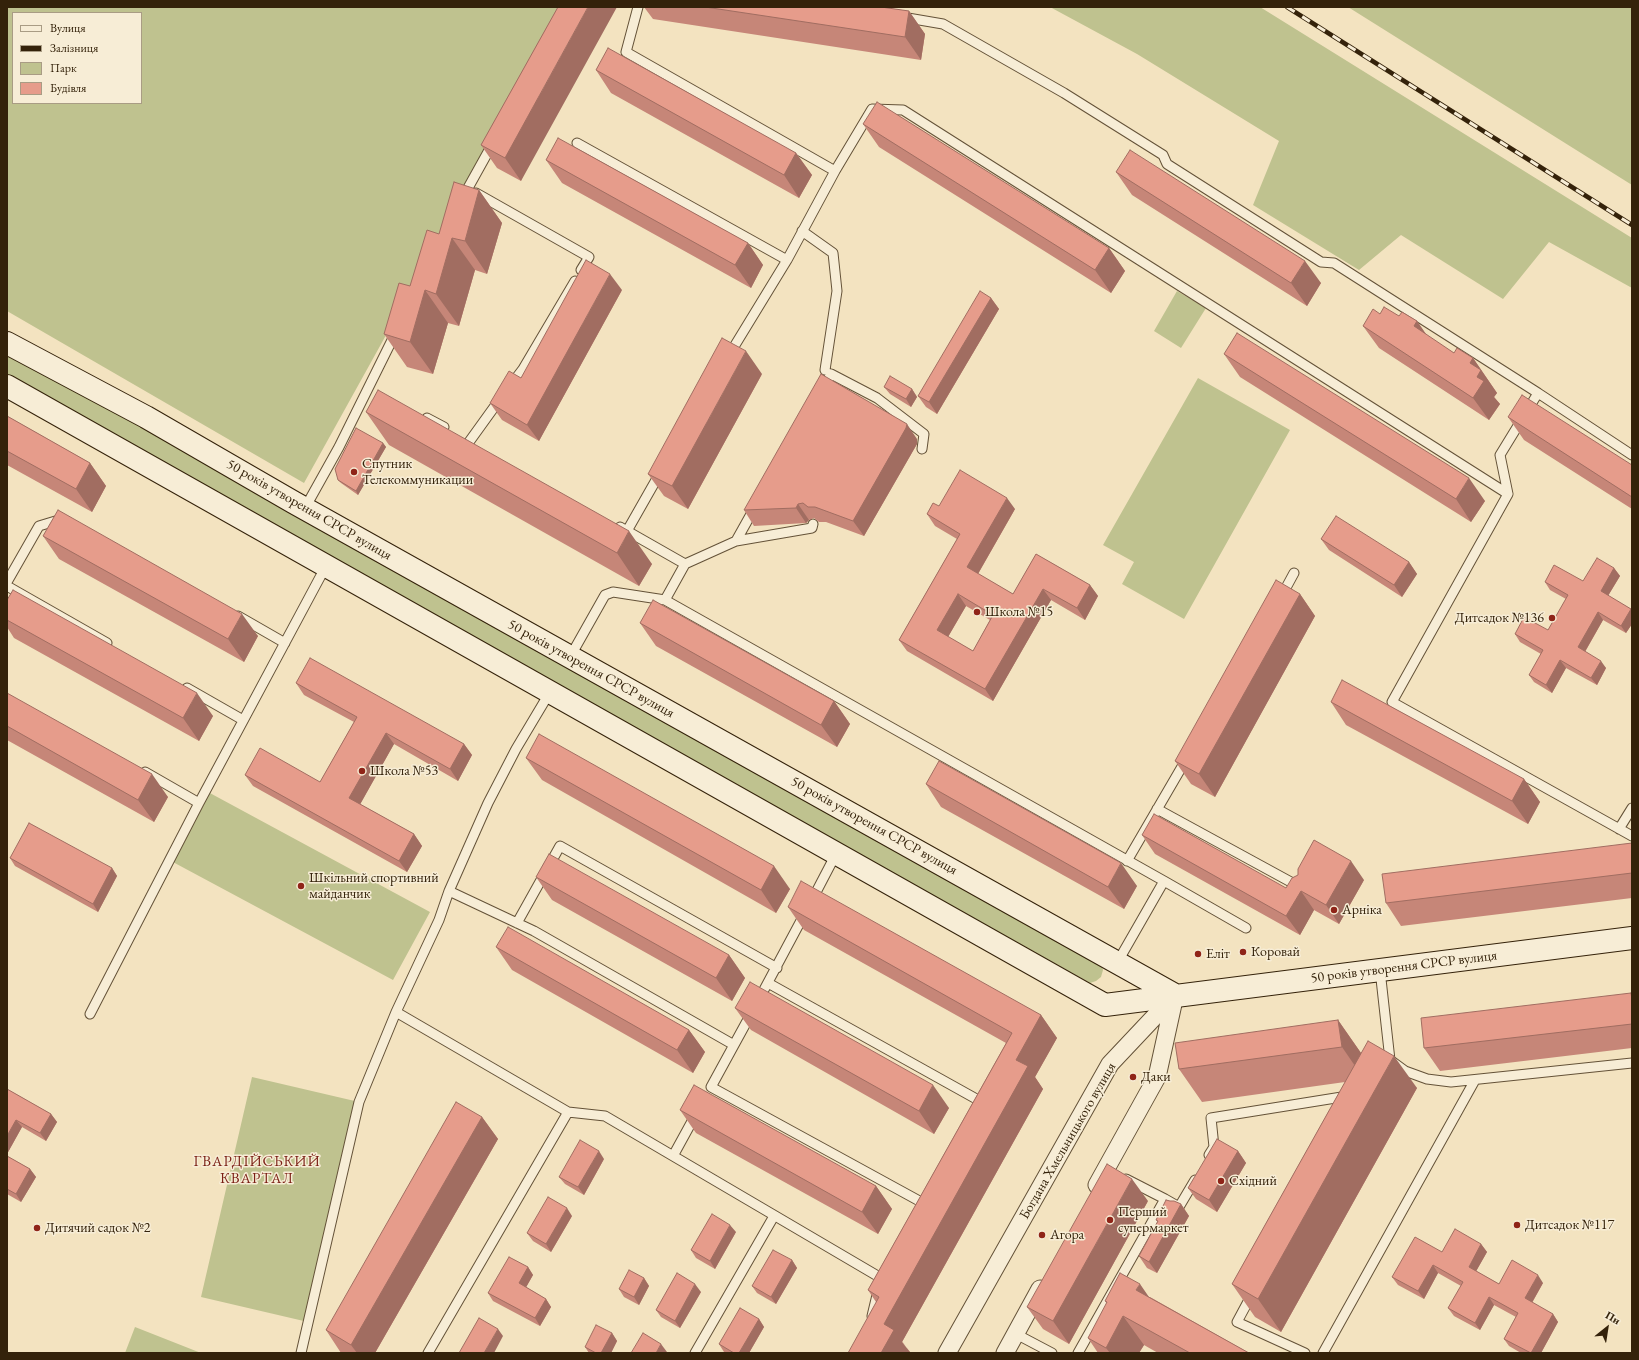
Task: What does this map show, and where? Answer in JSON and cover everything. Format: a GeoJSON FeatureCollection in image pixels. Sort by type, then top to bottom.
{"type":"FeatureCollection","features":[{"type":"Feature","properties":{"kind":"main road","name":"50 років утворення СРСР вулиця"},"geometry":{"type":"LineString","coordinates":[[7,343],[146,417],[570,657],[1175,995]]}},
{"type":"Feature","properties":{"kind":"main road","name":"50 років утворення СРСР вулиця"},"geometry":{"type":"LineString","coordinates":[[7,386],[1105,1005],[1632,938]]}},
{"type":"Feature","properties":{"kind":"street"},"geometry":{"type":"LineString","coordinates":[[1092,1196],[1113,1172],[1157,1077],[1175,995]]}},
{"type":"Feature","properties":{"kind":"street","name":"Богдана Хмельницького вулиця"},"geometry":{"type":"LineString","coordinates":[[947,1353],[1110,1064],[1175,995]]}},
{"type":"Feature","properties":{"kind":"street"},"geometry":{"type":"LineString","coordinates":[[1005,1353],[1046,1279]]}},
{"type":"Feature","properties":{"kind":"lane"},"geometry":{"type":"LineString","coordinates":[[638,7],[626,52],[835,171]]}},
{"type":"Feature","properties":{"kind":"lane"},"geometry":{"type":"LineString","coordinates":[[890,16],[943,24],[1064,93],[1163,154],[1166,164],[1321,262],[1334,263],[1538,393],[1632,455]]}},
{"type":"Feature","properties":{"kind":"lane"},"geometry":{"type":"LineString","coordinates":[[726,361],[787,260],[835,171],[872,109],[903,110],[1508,494]]}},
{"type":"Feature","properties":{"kind":"lane"},"geometry":{"type":"LineString","coordinates":[[461,202],[498,132]]}},
{"type":"Feature","properties":{"kind":"lane"},"geometry":{"type":"LineString","coordinates":[[578,143],[787,260]]}},
{"type":"Feature","properties":{"kind":"lane"},"geometry":{"type":"LineString","coordinates":[[468,188],[589,258],[523,369],[469,442]]}},
{"type":"Feature","properties":{"kind":"lane"},"geometry":{"type":"LineString","coordinates":[[802,231],[834,253],[837,291],[825,370]]}},
{"type":"Feature","properties":{"kind":"lane"},"geometry":{"type":"LineString","coordinates":[[305,508],[338,447],[401,322]]}},
{"type":"Feature","properties":{"kind":"lane"},"geometry":{"type":"LineString","coordinates":[[820,394],[831,374],[870,395],[924,434],[922,449]]}},
{"type":"Feature","properties":{"kind":"lane"},"geometry":{"type":"LineString","coordinates":[[1538,393],[1500,455],[1508,494],[1392,702],[1632,836]]}},
{"type":"Feature","properties":{"kind":"lane"},"geometry":{"type":"LineString","coordinates":[[427,418],[451,431]]}},
{"type":"Feature","properties":{"kind":"lane"},"geometry":{"type":"LineString","coordinates":[[626,531],[666,463]]}},
{"type":"Feature","properties":{"kind":"lane"},"geometry":{"type":"LineString","coordinates":[[736,541],[759,501]]}},
{"type":"Feature","properties":{"kind":"lane"},"geometry":{"type":"LineString","coordinates":[[7,582],[39,526],[61,519],[68,522]]}},
{"type":"Feature","properties":{"kind":"lane"},"geometry":{"type":"LineString","coordinates":[[613,523],[685,564]]}},
{"type":"Feature","properties":{"kind":"lane"},"geometry":{"type":"LineString","coordinates":[[665,600],[685,564],[736,541],[812,528],[813,524]]}},
{"type":"Feature","properties":{"kind":"lane"},"geometry":{"type":"LineString","coordinates":[[90,1014],[199,803],[326,566]]}},
{"type":"Feature","properties":{"kind":"lane"},"geometry":{"type":"LineString","coordinates":[[1275,607],[1294,573]]}},
{"type":"Feature","properties":{"kind":"lane"},"geometry":{"type":"LineString","coordinates":[[7,586],[118,649]]}},
{"type":"Feature","properties":{"kind":"lane"},"geometry":{"type":"LineString","coordinates":[[570,657],[605,595],[613,592],[665,600],[1246,928]]}},
{"type":"Feature","properties":{"kind":"lane"},"geometry":{"type":"LineString","coordinates":[[231,612],[285,642]]}},
{"type":"Feature","properties":{"kind":"lane"},"geometry":{"type":"LineString","coordinates":[[181,685],[243,720]]}},
{"type":"Feature","properties":{"kind":"lane"},"geometry":{"type":"LineString","coordinates":[[300,1353],[359,1102],[396,1012],[439,920],[449,891],[488,803],[516,750],[550,692]]}},
{"type":"Feature","properties":{"kind":"lane"},"geometry":{"type":"LineString","coordinates":[[1127,861],[1193,748]]}},
{"type":"Feature","properties":{"kind":"lane"},"geometry":{"type":"LineString","coordinates":[[138,768],[199,803]]}},
{"type":"Feature","properties":{"kind":"lane"},"geometry":{"type":"LineString","coordinates":[[1619,829],[1632,808]]}},
{"type":"Feature","properties":{"kind":"lane"},"geometry":{"type":"LineString","coordinates":[[1158,809],[1306,891]]}},
{"type":"Feature","properties":{"kind":"lane"},"geometry":{"type":"LineString","coordinates":[[517,923],[560,846],[777,968]]}},
{"type":"Feature","properties":{"kind":"lane"},"geometry":{"type":"LineString","coordinates":[[836,854],[777,968],[709,1090],[923,1203]]}},
{"type":"Feature","properties":{"kind":"lane"},"geometry":{"type":"LineString","coordinates":[[1118,963],[1164,881]]}},
{"type":"Feature","properties":{"kind":"lane"},"geometry":{"type":"LineString","coordinates":[[449,891],[534,931],[734,1045]]}},
{"type":"Feature","properties":{"kind":"lane"},"geometry":{"type":"LineString","coordinates":[[1380,970],[1388,1063],[1405,1071],[1427,1079],[1451,1082],[1632,1063]]}},
{"type":"Feature","properties":{"kind":"lane"},"geometry":{"type":"LineString","coordinates":[[768,983],[980,1101]]}},
{"type":"Feature","properties":{"kind":"lane"},"geometry":{"type":"LineString","coordinates":[[396,1012],[568,1112],[605,1116],[774,1216],[883,1274],[870,1324]]}},
{"type":"Feature","properties":{"kind":"lane"},"geometry":{"type":"LineString","coordinates":[[1323,1353],[1475,1080]]}},
{"type":"Feature","properties":{"kind":"lane"},"geometry":{"type":"LineString","coordinates":[[1206,1160],[1214,1146],[1211,1118],[1359,1095]]}},
{"type":"Feature","properties":{"kind":"lane"},"geometry":{"type":"LineString","coordinates":[[673,1156],[699,1108]]}},
{"type":"Feature","properties":{"kind":"lane"},"geometry":{"type":"LineString","coordinates":[[428,1353],[568,1112]]}},
{"type":"Feature","properties":{"kind":"lane"},"geometry":{"type":"LineString","coordinates":[[1113,1172],[1179,1207],[1198,1173]]}},
{"type":"Feature","properties":{"kind":"lane"},"geometry":{"type":"LineString","coordinates":[[1078,1353],[1165,1199]]}},
{"type":"Feature","properties":{"kind":"lane"},"geometry":{"type":"LineString","coordinates":[[696,1353],[774,1216]]}},
{"type":"Feature","properties":{"kind":"lane"},"geometry":{"type":"LineString","coordinates":[[1256,1287],[1237,1322],[1305,1353]]}},
{"type":"Feature","properties":{"kind":"lane"},"geometry":{"type":"LineString","coordinates":[[1016,1334],[1052,1353]]}},
{"type":"Feature","properties":{"kind":"green space"},"geometry":{"type":"Polygon","coordinates":[[[7,7],[568,7],[304,483],[7,311],[7,7]]]}},
{"type":"Feature","properties":{"kind":"green space"},"geometry":{"type":"Polygon","coordinates":[[[1050,7],[1260,7],[1632,238],[1632,288],[1549,242],[1503,299],[1401,235],[1359,270],[1253,205],[1279,141],[1137,54],[1050,7]]]}},
{"type":"Feature","properties":{"kind":"green space"},"geometry":{"type":"Polygon","coordinates":[[[1348,7],[1632,7],[1632,185],[1348,7]]]}},
{"type":"Feature","properties":{"kind":"green space"},"geometry":{"type":"Polygon","coordinates":[[[1177,291],[1206,308],[1181,348],[1154,331],[1177,291]]]}},
{"type":"Feature","properties":{"kind":"green space"},"geometry":{"type":"Polygon","coordinates":[[[7,352],[1101,963],[1103,970],[1101,977],[1090,983],[7,377],[7,352]]]}},
{"type":"Feature","properties":{"kind":"green space"},"geometry":{"type":"Polygon","coordinates":[[[1198,378],[1290,430],[1184,619],[1122,584],[1134,562],[1103,545],[1198,378]]]}},
{"type":"Feature","properties":{"kind":"green space","name":"Шкільний спортивний майданчик"},"geometry":{"type":"Polygon","coordinates":[[[208,792],[430,912],[393,980],[171,861],[208,792]]]}},
{"type":"Feature","properties":{"kind":"green space"},"geometry":{"type":"Polygon","coordinates":[[[252,1077],[359,1102],[308,1322],[201,1297],[252,1077]]]}},
{"type":"Feature","properties":{"kind":"green space"},"geometry":{"type":"Polygon","coordinates":[[[135,1327],[201,1353],[125,1353],[135,1327]]]}},
{"type":"Feature","properties":{"kind":"building"},"geometry":{"type":"Polygon","coordinates":[[[558,7],[588,7],[505,158],[481,145],[558,7]]]}},
{"type":"Feature","properties":{"kind":"building"},"geometry":{"type":"Polygon","coordinates":[[[705,7],[881,7],[909,11],[905,37],[705,7]]]}},
{"type":"Feature","properties":{"kind":"building"},"geometry":{"type":"Polygon","coordinates":[[[608,48],[796,153],[784,175],[596,70],[608,48]]]}},
{"type":"Feature","properties":{"kind":"building"},"geometry":{"type":"Polygon","coordinates":[[[877,102],[1109,248],[1095,270],[863,124],[877,102]]]}},
{"type":"Feature","properties":{"kind":"building"},"geometry":{"type":"Polygon","coordinates":[[[558,138],[748,243],[735,265],[546,160],[558,138]]]}},
{"type":"Feature","properties":{"kind":"building"},"geometry":{"type":"Polygon","coordinates":[[[1130,150],[1305,261],[1291,283],[1116,172],[1130,150]]]}},
{"type":"Feature","properties":{"kind":"building"},"geometry":{"type":"Polygon","coordinates":[[[454,182],[479,190],[465,241],[452,238],[436,294],[425,290],[410,342],[384,334],[399,283],[410,286],[427,230],[439,234],[454,182]]]}},
{"type":"Feature","properties":{"kind":"building"},"geometry":{"type":"Polygon","coordinates":[[[586,260],[610,274],[527,425],[490,403],[509,371],[521,378],[586,260]]]}},
{"type":"Feature","properties":{"kind":"building"},"geometry":{"type":"Polygon","coordinates":[[[980,291],[991,298],[929,402],[918,396],[980,291]]]}},
{"type":"Feature","properties":{"kind":"building"},"geometry":{"type":"Polygon","coordinates":[[[1384,307],[1399,316],[1402,312],[1417,321],[1414,326],[1454,353],[1457,348],[1473,358],[1470,363],[1481,370],[1477,377],[1484,381],[1473,398],[1363,326],[1373,309],[1380,314],[1384,307]]]}},
{"type":"Feature","properties":{"kind":"building"},"geometry":{"type":"Polygon","coordinates":[[[1237,333],[1469,478],[1456,499],[1224,354],[1237,333]]]}},
{"type":"Feature","properties":{"kind":"building"},"geometry":{"type":"Polygon","coordinates":[[[722,338],[746,351],[672,486],[648,474],[722,338]]]}},
{"type":"Feature","properties":{"kind":"building"},"geometry":{"type":"Polygon","coordinates":[[[821,374],[907,424],[906,428],[853,521],[815,507],[808,507],[803,503],[798,504],[796,508],[744,510],[821,374]]]}},
{"type":"Feature","properties":{"kind":"building"},"geometry":{"type":"Polygon","coordinates":[[[890,376],[912,389],[906,399],[884,387],[890,376]]]}},
{"type":"Feature","properties":{"kind":"building"},"geometry":{"type":"Polygon","coordinates":[[[378,390],[629,531],[617,553],[366,412],[378,390]]]}},
{"type":"Feature","properties":{"kind":"building"},"geometry":{"type":"Polygon","coordinates":[[[1522,395],[1632,465],[1632,497],[1508,417],[1522,395]]]}},
{"type":"Feature","properties":{"kind":"building"},"geometry":{"type":"Polygon","coordinates":[[[7,416],[90,463],[76,489],[7,451],[7,416]]]}},
{"type":"Feature","properties":{"kind":"building"},"geometry":{"type":"Polygon","coordinates":[[[356,428],[383,443],[356,491],[338,480],[335,469],[356,428]]]}},
{"type":"Feature","properties":{"kind":"building"},"geometry":{"type":"Polygon","coordinates":[[[960,470],[1007,498],[967,567],[1013,594],[1036,554],[1090,585],[1077,608],[1043,589],[985,689],[899,640],[960,534],[927,514],[933,503],[939,506],[960,470]],[[958,594],[937,630],[973,651],[993,615],[958,594]]]}},
{"type":"Feature","properties":{"kind":"building"},"geometry":{"type":"Polygon","coordinates":[[[58,510],[242,614],[228,639],[43,536],[58,510]]]}},
{"type":"Feature","properties":{"kind":"building"},"geometry":{"type":"Polygon","coordinates":[[[1336,516],[1409,562],[1394,585],[1321,539],[1336,516]]]}},
{"type":"Feature","properties":{"kind":"building"},"geometry":{"type":"Polygon","coordinates":[[[1597,558],[1614,568],[1601,591],[1631,609],[1621,626],[1598,612],[1578,647],[1601,661],[1591,678],[1560,660],[1546,685],[1529,675],[1543,650],[1515,634],[1524,617],[1548,630],[1568,595],[1545,582],[1554,565],[1583,581],[1597,558]]]}},
{"type":"Feature","properties":{"kind":"building"},"geometry":{"type":"Polygon","coordinates":[[[1276,580],[1300,594],[1199,774],[1175,761],[1276,580]]]}},
{"type":"Feature","properties":{"kind":"building"},"geometry":{"type":"Polygon","coordinates":[[[13,590],[197,693],[183,718],[7,620],[7,600],[13,590]]]}},
{"type":"Feature","properties":{"kind":"building"},"geometry":{"type":"Polygon","coordinates":[[[653,600],[834,701],[821,725],[640,623],[653,600]]]}},
{"type":"Feature","properties":{"kind":"building"},"geometry":{"type":"Polygon","coordinates":[[[310,658],[464,744],[450,769],[386,733],[349,798],[414,834],[399,861],[245,775],[260,748],[320,782],[357,717],[296,683],[310,658]]]}},
{"type":"Feature","properties":{"kind":"building"},"geometry":{"type":"Polygon","coordinates":[[[1342,680],[1524,779],[1512,801],[1331,702],[1342,680]]]}},
{"type":"Feature","properties":{"kind":"building"},"geometry":{"type":"Polygon","coordinates":[[[7,693],[152,774],[138,800],[7,726],[7,693]]]}},
{"type":"Feature","properties":{"kind":"building"},"geometry":{"type":"Polygon","coordinates":[[[539,734],[774,866],[761,890],[526,758],[539,734]]]}},
{"type":"Feature","properties":{"kind":"building"},"geometry":{"type":"Polygon","coordinates":[[[939,761],[1121,863],[1108,887],[926,784],[939,761]]]}},
{"type":"Feature","properties":{"kind":"building"},"geometry":{"type":"Polygon","coordinates":[[[1154,814],[1286,888],[1292,878],[1298,875],[1298,869],[1314,840],[1351,861],[1326,905],[1301,891],[1286,916],[1142,835],[1154,814]]]}},
{"type":"Feature","properties":{"kind":"building"},"geometry":{"type":"Polygon","coordinates":[[[29,823],[112,868],[93,904],[10,858],[29,823]]]}},
{"type":"Feature","properties":{"kind":"building"},"geometry":{"type":"Polygon","coordinates":[[[1632,843],[1632,873],[1386,903],[1382,874],[1632,843]]]}},
{"type":"Feature","properties":{"kind":"building"},"geometry":{"type":"Polygon","coordinates":[[[549,854],[729,955],[716,978],[536,877],[549,854]]]}},
{"type":"Feature","properties":{"kind":"building"},"geometry":{"type":"Polygon","coordinates":[[[801,881],[1041,1015],[1016,1060],[1028,1066],[884,1324],[894,1330],[881,1353],[848,1353],[879,1297],[868,1290],[1012,1033],[788,907],[801,881]]]}},
{"type":"Feature","properties":{"kind":"building"},"geometry":{"type":"Polygon","coordinates":[[[508,927],[689,1030],[677,1050],[496,947],[508,927]]]}},
{"type":"Feature","properties":{"kind":"building"},"geometry":{"type":"Polygon","coordinates":[[[750,982],[933,1085],[919,1111],[735,1008],[750,982]]]}},
{"type":"Feature","properties":{"kind":"building"},"geometry":{"type":"Polygon","coordinates":[[[1631,993],[1632,1024],[1424,1048],[1421,1018],[1631,993]]]}},
{"type":"Feature","properties":{"kind":"building"},"geometry":{"type":"Polygon","coordinates":[[[1338,1020],[1342,1047],[1179,1069],[1175,1043],[1338,1020]]]}},
{"type":"Feature","properties":{"kind":"building"},"geometry":{"type":"Polygon","coordinates":[[[1368,1041],[1394,1056],[1258,1299],[1232,1284],[1368,1041]]]}},
{"type":"Feature","properties":{"kind":"building"},"geometry":{"type":"Polygon","coordinates":[[[694,1085],[876,1186],[862,1212],[680,1110],[694,1085]]]}},
{"type":"Feature","properties":{"kind":"building"},"geometry":{"type":"Polygon","coordinates":[[[7,1089],[51,1114],[40,1133],[16,1120],[7,1136],[7,1089]]]}},
{"type":"Feature","properties":{"kind":"building"},"geometry":{"type":"Polygon","coordinates":[[[456,1102],[482,1117],[351,1345],[326,1330],[456,1102]]]}},
{"type":"Feature","properties":{"kind":"building"},"geometry":{"type":"Polygon","coordinates":[[[1217,1139],[1238,1151],[1209,1200],[1188,1188],[1217,1139]]]}},
{"type":"Feature","properties":{"kind":"building"},"geometry":{"type":"Polygon","coordinates":[[[580,1140],[599,1151],[578,1187],[559,1177],[580,1140]]]}},
{"type":"Feature","properties":{"kind":"building"},"geometry":{"type":"Polygon","coordinates":[[[7,1156],[30,1169],[16,1194],[7,1189],[7,1156]]]}},
{"type":"Feature","properties":{"kind":"building"},"geometry":{"type":"Polygon","coordinates":[[[1107,1164],[1132,1179],[1053,1321],[1027,1307],[1107,1164]]]}},
{"type":"Feature","properties":{"kind":"building"},"geometry":{"type":"Polygon","coordinates":[[[548,1197],[567,1208],[546,1244],[527,1233],[548,1197]]]}},
{"type":"Feature","properties":{"kind":"building"},"geometry":{"type":"Polygon","coordinates":[[[1166,1200],[1181,1204],[1149,1262],[1139,1256],[1158,1221],[1156,1220],[1166,1200]]]}},
{"type":"Feature","properties":{"kind":"building"},"geometry":{"type":"Polygon","coordinates":[[[712,1214],[730,1225],[710,1261],[691,1250],[712,1214]]]}},
{"type":"Feature","properties":{"kind":"building"},"geometry":{"type":"Polygon","coordinates":[[[1455,1229],[1481,1244],[1469,1267],[1499,1284],[1512,1260],[1538,1275],[1525,1298],[1553,1314],[1531,1353],[1504,1339],[1518,1313],[1489,1297],[1475,1323],[1448,1308],[1463,1282],[1433,1265],[1418,1291],[1392,1277],[1415,1237],[1442,1252],[1455,1229]]]}},
{"type":"Feature","properties":{"kind":"building"},"geometry":{"type":"Polygon","coordinates":[[[773,1250],[792,1260],[771,1297],[752,1286],[773,1250]]]}},
{"type":"Feature","properties":{"kind":"building"},"geometry":{"type":"Polygon","coordinates":[[[509,1257],[528,1267],[519,1283],[546,1299],[535,1318],[488,1293],[509,1257]]]}},
{"type":"Feature","properties":{"kind":"building"},"geometry":{"type":"Polygon","coordinates":[[[629,1270],[644,1278],[634,1297],[619,1289],[629,1270]]]}},
{"type":"Feature","properties":{"kind":"building"},"geometry":{"type":"Polygon","coordinates":[[[677,1273],[695,1284],[675,1321],[656,1310],[677,1273]]]}},
{"type":"Feature","properties":{"kind":"building"},"geometry":{"type":"Polygon","coordinates":[[[1120,1273],[1140,1284],[1136,1290],[1249,1353],[1190,1353],[1123,1316],[1106,1348],[1088,1338],[1120,1273]]]}},
{"type":"Feature","properties":{"kind":"building"},"geometry":{"type":"Polygon","coordinates":[[[740,1308],[759,1319],[739,1353],[734,1353],[719,1344],[740,1308]]]}},
{"type":"Feature","properties":{"kind":"building"},"geometry":{"type":"Polygon","coordinates":[[[479,1318],[498,1329],[484,1353],[459,1353],[479,1318]]]}},
{"type":"Feature","properties":{"kind":"building"},"geometry":{"type":"Polygon","coordinates":[[[596,1325],[612,1333],[601,1353],[596,1353],[585,1347],[596,1325]]]}},
{"type":"Feature","properties":{"kind":"building"},"geometry":{"type":"Polygon","coordinates":[[[643,1333],[661,1344],[656,1353],[631,1353],[643,1333]]]}},
{"type":"Feature","properties":{"kind":"railway"},"geometry":{"type":"LineString","coordinates":[[1287,7],[1632,225]]}},
{"type":"Feature","properties":{"kind":"place","name":"Спутник Телекоммуникации"},"geometry":{"type":"Point","coordinates":[354,472]}},
{"type":"Feature","properties":{"kind":"place","name":"Школа №15"},"geometry":{"type":"Point","coordinates":[977,612]}},
{"type":"Feature","properties":{"kind":"place","name":"Дитсадок №136"},"geometry":{"type":"Point","coordinates":[1552,618]}},
{"type":"Feature","properties":{"kind":"place","name":"Школа №53"},"geometry":{"type":"Point","coordinates":[362,771]}},
{"type":"Feature","properties":{"kind":"place","name":"Шкільний спортивний майданчик"},"geometry":{"type":"Point","coordinates":[301,886]}},
{"type":"Feature","properties":{"kind":"place","name":"Арніка"},"geometry":{"type":"Point","coordinates":[1334,910]}},
{"type":"Feature","properties":{"kind":"place","name":"Коровай"},"geometry":{"type":"Point","coordinates":[1243,952]}},
{"type":"Feature","properties":{"kind":"place","name":"Еліт"},"geometry":{"type":"Point","coordinates":[1198,954]}},
{"type":"Feature","properties":{"kind":"place","name":"Даки"},"geometry":{"type":"Point","coordinates":[1133,1077]}},
{"type":"Feature","properties":{"kind":"place","name":"Східний"},"geometry":{"type":"Point","coordinates":[1221,1181]}},
{"type":"Feature","properties":{"kind":"place","name":"Перший супермаркет"},"geometry":{"type":"Point","coordinates":[1110,1220]}},
{"type":"Feature","properties":{"kind":"place","name":"Дитсадок №117"},"geometry":{"type":"Point","coordinates":[1517,1225]}},
{"type":"Feature","properties":{"kind":"place","name":"Дитячий садок №2"},"geometry":{"type":"Point","coordinates":[37,1228]}},
{"type":"Feature","properties":{"kind":"place","name":"Агора"},"geometry":{"type":"Point","coordinates":[1042,1235]}},
{"type":"Feature","properties":{"kind":"district","name":"ГВАРДІЙСЬКИЙ КВАРТАЛ"},"geometry":{"type":"Point","coordinates":[257,1170]}}]}
